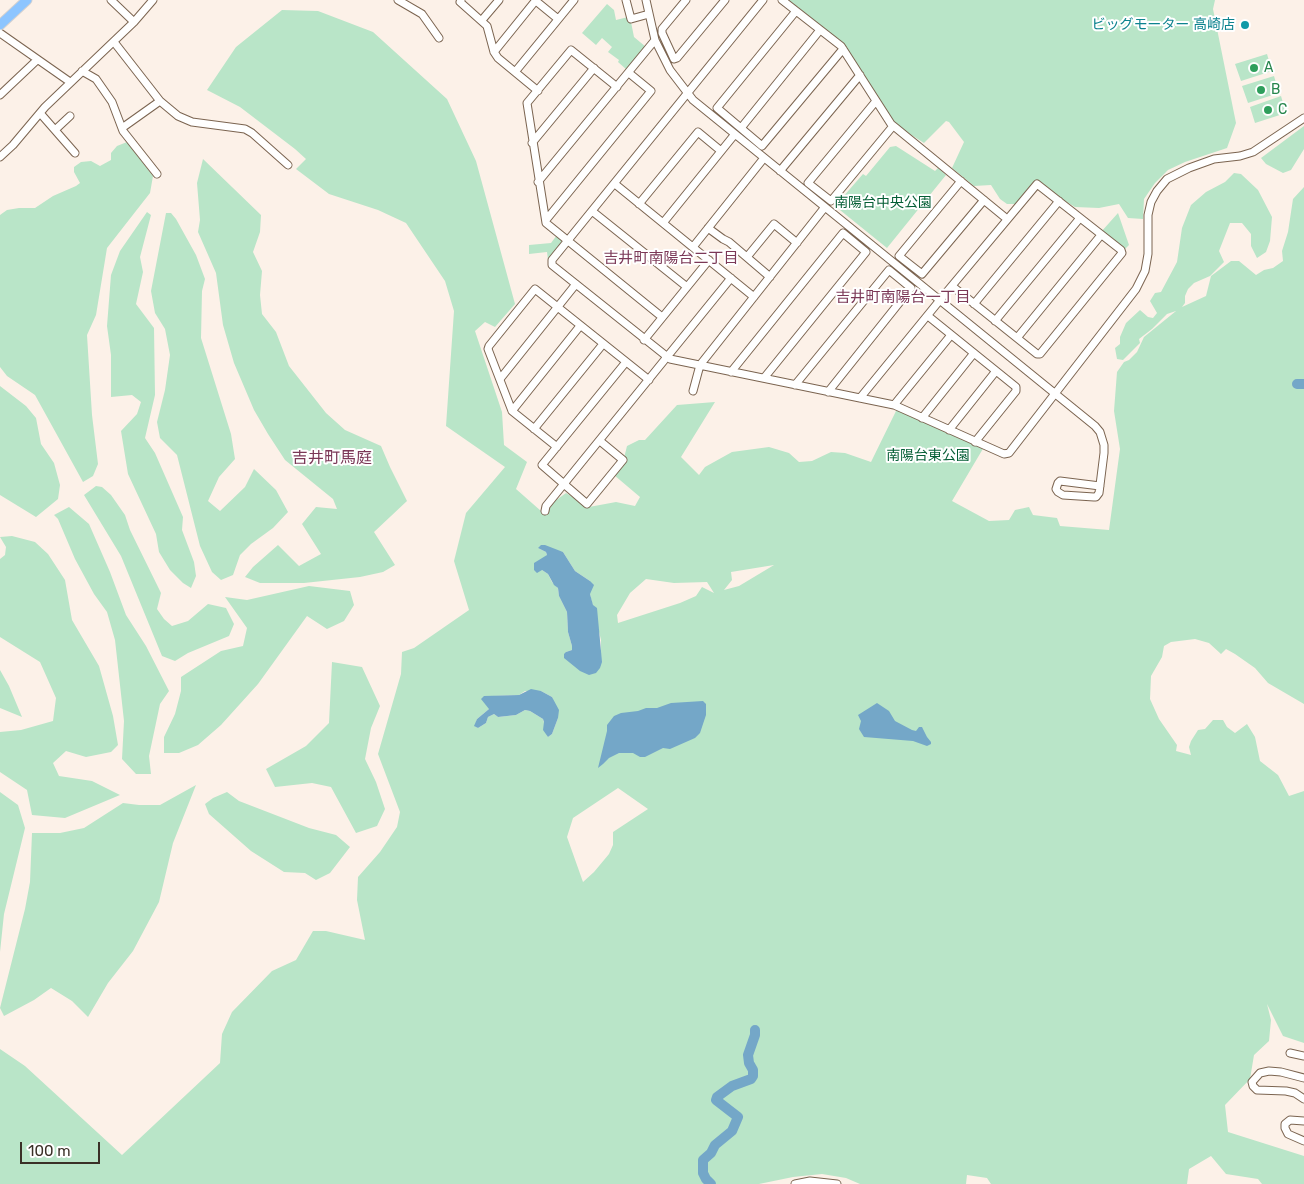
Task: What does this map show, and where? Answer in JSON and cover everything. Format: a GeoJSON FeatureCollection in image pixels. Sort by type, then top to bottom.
{"type":"FeatureCollection","features":[{"type":"Feature","properties":{"kind":"main road"},"geometry":{"type":"LineString","coordinates":[[0,25],[27,0]]}},
{"type":"Feature","properties":{"kind":"street"},"geometry":{"type":"LineString","coordinates":[[111,0],[134,22]]}},
{"type":"Feature","properties":{"kind":"street"},"geometry":{"type":"LineString","coordinates":[[0,157],[70,82],[114,42],[153,0]]}},
{"type":"Feature","properties":{"kind":"street"},"geometry":{"type":"LineString","coordinates":[[398,0],[422,14],[439,38]]}},
{"type":"Feature","properties":{"kind":"street"},"geometry":{"type":"LineString","coordinates":[[461,0],[460,2],[487,26],[494,52],[498,58],[538,90]]}},
{"type":"Feature","properties":{"kind":"street"},"geometry":{"type":"LineString","coordinates":[[482,20],[498,0]]}},
{"type":"Feature","properties":{"kind":"street"},"geometry":{"type":"LineString","coordinates":[[494,52],[536,0],[558,19]]}},
{"type":"Feature","properties":{"kind":"street"},"geometry":{"type":"LineString","coordinates":[[515,72],[574,0]]}},
{"type":"Feature","properties":{"kind":"street"},"geometry":{"type":"LineString","coordinates":[[626,0],[631,19],[649,14]]}},
{"type":"Feature","properties":{"kind":"street"},"geometry":{"type":"LineString","coordinates":[[646,0],[655,40],[670,70],[687,93],[707,112],[1095,426],[1100,432],[1104,445],[1104,453],[1100,486],[1099,493],[1096,497],[1063,495],[1056,489],[1060,481],[1100,486]]}},
{"type":"Feature","properties":{"kind":"street"},"geometry":{"type":"LineString","coordinates":[[686,0],[662,29],[674,59],[677,58],[725,0]]}},
{"type":"Feature","properties":{"kind":"street"},"geometry":{"type":"LineString","coordinates":[[763,0],[552,260],[552,265],[667,358],[894,405],[1004,454],[1008,452],[1022,435],[1136,289],[1145,271],[1148,254],[1148,215],[1151,202],[1167,179],[1189,168],[1214,159],[1240,156],[1253,152],[1304,118]]}},
{"type":"Feature","properties":{"kind":"street"},"geometry":{"type":"LineString","coordinates":[[782,0],[843,49],[893,126],[1007,219]]}},
{"type":"Feature","properties":{"kind":"street"},"geometry":{"type":"LineString","coordinates":[[796,11],[717,108],[762,146],[843,49]]}},
{"type":"Feature","properties":{"kind":"street"},"geometry":{"type":"LineString","coordinates":[[741,128],[820,30]]}},
{"type":"Feature","properties":{"kind":"street"},"geometry":{"type":"LineString","coordinates":[[0,33],[70,82]]}},
{"type":"Feature","properties":{"kind":"street"},"geometry":{"type":"LineString","coordinates":[[538,182],[655,40]]}},
{"type":"Feature","properties":{"kind":"street"},"geometry":{"type":"LineString","coordinates":[[114,42],[160,101],[183,119],[192,122],[245,129],[288,165]]}},
{"type":"Feature","properties":{"kind":"street"},"geometry":{"type":"LineString","coordinates":[[617,87],[571,50],[527,106],[546,223],[662,317]]}},
{"type":"Feature","properties":{"kind":"street"},"geometry":{"type":"LineString","coordinates":[[0,94],[37,60]]}},
{"type":"Feature","properties":{"kind":"street"},"geometry":{"type":"LineString","coordinates":[[532,143],[594,68]]}},
{"type":"Feature","properties":{"kind":"street"},"geometry":{"type":"LineString","coordinates":[[82,72],[96,79],[112,102],[122,128],[156,174]]}},
{"type":"Feature","properties":{"kind":"street"},"geometry":{"type":"LineString","coordinates":[[546,220],[651,91],[629,73]]}},
{"type":"Feature","properties":{"kind":"street"},"geometry":{"type":"LineString","coordinates":[[780,171],[860,75]]}},
{"type":"Feature","properties":{"kind":"street"},"geometry":{"type":"LineString","coordinates":[[122,128],[160,101]]}},
{"type":"Feature","properties":{"kind":"street"},"geometry":{"type":"LineString","coordinates":[[876,101],[808,183],[832,201],[893,126]]}},
{"type":"Feature","properties":{"kind":"street"},"geometry":{"type":"LineString","coordinates":[[40,113],[75,153]]}},
{"type":"Feature","properties":{"kind":"street"},"geometry":{"type":"LineString","coordinates":[[55,130],[70,116]]}},
{"type":"Feature","properties":{"kind":"street"},"geometry":{"type":"LineString","coordinates":[[639,204],[698,132],[722,151]]}},
{"type":"Feature","properties":{"kind":"street"},"geometry":{"type":"LineString","coordinates":[[663,223],[734,134]]}},
{"type":"Feature","properties":{"kind":"street"},"geometry":{"type":"LineString","coordinates":[[693,247],[764,158]]}},
{"type":"Feature","properties":{"kind":"street"},"geometry":{"type":"LineString","coordinates":[[961,181],[899,256],[922,274],[984,200]]}},
{"type":"Feature","properties":{"kind":"street"},"geometry":{"type":"LineString","coordinates":[[615,184],[754,296]]}},
{"type":"Feature","properties":{"kind":"street"},"geometry":{"type":"LineString","coordinates":[[860,398],[940,300],[1037,184],[1121,250],[1122,253],[1040,354],[1036,354],[952,286]]}},
{"type":"Feature","properties":{"kind":"street"},"geometry":{"type":"LineString","coordinates":[[974,304],[1058,201]]}},
{"type":"Feature","properties":{"kind":"street"},"geometry":{"type":"LineString","coordinates":[[693,391],[700,365],[825,208]]}},
{"type":"Feature","properties":{"kind":"street"},"geometry":{"type":"LineString","coordinates":[[592,211],[687,286]]}},
{"type":"Feature","properties":{"kind":"street"},"geometry":{"type":"LineString","coordinates":[[996,321],[1080,218]]}},
{"type":"Feature","properties":{"kind":"street"},"geometry":{"type":"LineString","coordinates":[[747,257],[774,224],[797,243]]}},
{"type":"Feature","properties":{"kind":"street"},"geometry":{"type":"LineString","coordinates":[[708,228],[770,277]]}},
{"type":"Feature","properties":{"kind":"street"},"geometry":{"type":"LineString","coordinates":[[732,372],[843,233],[866,252],[764,378]]}},
{"type":"Feature","properties":{"kind":"street"},"geometry":{"type":"LineString","coordinates":[[1017,338],[1101,235]]}},
{"type":"Feature","properties":{"kind":"street"},"geometry":{"type":"LineString","coordinates":[[644,340],[709,260]]}},
{"type":"Feature","properties":{"kind":"street"},"geometry":{"type":"LineString","coordinates":[[795,385],[889,270],[911,288],[828,392]]}},
{"type":"Feature","properties":{"kind":"street"},"geometry":{"type":"LineString","coordinates":[[545,511],[546,506],[732,278]]}},
{"type":"Feature","properties":{"kind":"street"},"geometry":{"type":"LineString","coordinates":[[500,379],[576,284]]}},
{"type":"Feature","properties":{"kind":"street"},"geometry":{"type":"LineString","coordinates":[[557,447],[512,411],[488,349],[535,289],[649,380]]}},
{"type":"Feature","properties":{"kind":"street"},"geometry":{"type":"LineString","coordinates":[[928,316],[1016,387],[1016,391],[976,442]]}},
{"type":"Feature","properties":{"kind":"street"},"geometry":{"type":"LineString","coordinates":[[512,411],[580,326]]}},
{"type":"Feature","properties":{"kind":"street"},"geometry":{"type":"LineString","coordinates":[[894,405],[951,335]]}},
{"type":"Feature","properties":{"kind":"street"},"geometry":{"type":"LineString","coordinates":[[534,429],[603,344]]}},
{"type":"Feature","properties":{"kind":"street"},"geometry":{"type":"LineString","coordinates":[[922,418],[974,353]]}},
{"type":"Feature","properties":{"kind":"street"},"geometry":{"type":"LineString","coordinates":[[600,441],[623,460],[587,504],[542,465],[626,362]]}},
{"type":"Feature","properties":{"kind":"street"},"geometry":{"type":"LineString","coordinates":[[948,430],[996,371]]}},
{"type":"Feature","properties":{"kind":"street"},"geometry":{"type":"LineString","coordinates":[[1290,1053],[1304,1056]]}},
{"type":"Feature","properties":{"kind":"street"},"geometry":{"type":"LineString","coordinates":[[1304,1078],[1269,1071],[1260,1073],[1252,1082],[1252,1086],[1257,1090],[1286,1091],[1295,1093],[1304,1099]]}},
{"type":"Feature","properties":{"kind":"street"},"geometry":{"type":"LineString","coordinates":[[1304,1121],[1290,1120],[1285,1124],[1288,1134],[1304,1142]]}},
{"type":"Feature","properties":{"kind":"street"},"geometry":{"type":"LineString","coordinates":[[795,1184],[810,1181],[837,1184]]}},
{"type":"Feature","properties":{"kind":"green space"},"geometry":{"type":"Polygon","coordinates":[[[789,0],[1215,0],[1213,9],[1236,123],[1227,148],[1185,162],[1168,170],[1155,183],[1144,199],[1143,219],[1128,218],[1119,204],[1099,208],[1075,207],[1038,181],[1015,204],[1007,204],[1000,199],[991,185],[974,186],[952,168],[964,142],[949,122],[946,121],[924,143],[902,129],[894,122],[845,47],[789,0]]]}},
{"type":"Feature","properties":{"kind":"green space"},"geometry":{"type":"Polygon","coordinates":[[[607,4],[614,10],[616,20],[628,17],[634,37],[646,47],[627,70],[618,62],[619,60],[608,52],[612,47],[602,38],[596,45],[582,33],[607,4]]]}},
{"type":"Feature","properties":{"kind":"green space","name":"南陽台東公園"},"geometry":{"type":"Polygon","coordinates":[[[282,10],[318,11],[373,32],[447,99],[476,161],[515,304],[495,327],[485,322],[475,331],[502,412],[504,445],[527,462],[516,489],[541,511],[566,493],[589,507],[616,502],[635,506],[640,497],[614,475],[624,458],[627,446],[639,440],[645,440],[677,405],[715,402],[681,457],[699,475],[705,467],[732,452],[769,447],[789,453],[799,462],[812,461],[831,452],[845,453],[871,462],[897,409],[984,447],[952,501],[989,521],[1009,520],[1015,510],[1029,507],[1033,515],[1057,518],[1060,526],[1109,530],[1120,449],[1114,411],[1117,372],[1124,362],[1137,352],[1144,337],[1176,311],[1167,314],[1139,339],[1140,343],[1123,360],[1117,359],[1115,348],[1120,344],[1120,337],[1126,323],[1140,310],[1148,317],[1153,318],[1157,313],[1150,301],[1155,293],[1161,292],[1177,262],[1182,228],[1191,205],[1206,192],[1225,182],[1234,173],[1241,174],[1258,190],[1272,217],[1270,241],[1266,252],[1257,258],[1251,246],[1251,234],[1242,223],[1230,223],[1219,251],[1224,262],[1210,276],[1194,283],[1188,289],[1185,303],[1182,307],[1206,296],[1211,276],[1231,261],[1239,261],[1256,275],[1264,270],[1273,268],[1283,261],[1282,251],[1288,232],[1293,199],[1304,187],[1304,704],[1268,683],[1255,668],[1235,654],[1226,649],[1221,654],[1209,643],[1195,639],[1171,642],[1164,646],[1162,657],[1151,676],[1150,699],[1159,719],[1177,745],[1176,751],[1191,755],[1189,747],[1191,741],[1198,730],[1205,729],[1213,720],[1223,720],[1227,727],[1235,733],[1247,724],[1255,737],[1260,761],[1278,775],[1289,796],[1304,791],[1304,1043],[1283,1036],[1267,1004],[1271,1020],[1269,1041],[1254,1055],[1250,1079],[1225,1105],[1228,1132],[1304,1156],[1304,1184],[1262,1184],[1258,1179],[1226,1174],[1211,1156],[1189,1169],[1187,1184],[991,1184],[987,1178],[967,1175],[966,1184],[860,1184],[846,1178],[822,1174],[793,1177],[759,1184],[0,1184],[0,1049],[25,1066],[122,1155],[220,1063],[222,1034],[232,1012],[272,971],[296,960],[313,931],[326,931],[365,940],[357,900],[358,877],[380,852],[397,827],[400,812],[378,754],[401,674],[402,652],[414,648],[469,610],[454,561],[466,513],[505,467],[446,426],[454,311],[445,281],[406,223],[378,210],[329,194],[296,169],[306,159],[295,149],[240,107],[207,90],[236,47],[282,10]],[[538,548],[546,552],[547,555],[542,570],[548,574],[558,588],[559,596],[567,612],[568,632],[572,650],[566,652],[601,650],[601,640],[590,594],[590,581],[575,571],[563,552],[538,548]],[[774,565],[731,572],[732,580],[724,590],[739,586],[774,565]],[[646,579],[630,593],[617,615],[618,623],[680,603],[696,596],[702,587],[714,593],[707,582],[674,583],[646,579]],[[525,691],[519,695],[493,696],[489,709],[477,719],[475,726],[478,728],[486,723],[488,717],[494,714],[498,717],[516,715],[525,710],[543,719],[548,737],[552,734],[558,718],[552,697],[541,691],[525,691]],[[618,788],[573,818],[567,837],[583,882],[609,854],[613,845],[613,832],[648,809],[618,788]]]}},
{"type":"Feature","properties":{"kind":"green space","name":"A"},"geometry":{"type":"Polygon","coordinates":[[[1267,54],[1272,71],[1241,81],[1235,64],[1267,54]]]}},
{"type":"Feature","properties":{"kind":"green space","name":"B"},"geometry":{"type":"Polygon","coordinates":[[[1274,76],[1279,93],[1248,103],[1242,86],[1274,76]]]}},
{"type":"Feature","properties":{"kind":"green space","name":"C"},"geometry":{"type":"Polygon","coordinates":[[[1281,96],[1286,113],[1255,123],[1250,107],[1281,96]]]}},
{"type":"Feature","properties":{"kind":"green space"},"geometry":{"type":"Polygon","coordinates":[[[1304,126],[1304,149],[1291,170],[1283,173],[1266,164],[1261,158],[1304,126]]]}},
{"type":"Feature","properties":{"kind":"green space"},"geometry":{"type":"Polygon","coordinates":[[[127,142],[153,176],[150,193],[107,248],[96,315],[87,335],[92,415],[98,464],[93,476],[83,482],[35,395],[7,376],[0,367],[0,215],[7,210],[35,208],[53,196],[76,186],[80,183],[74,172],[74,167],[81,162],[91,161],[100,166],[111,160],[111,153],[117,146],[127,142]]]}},
{"type":"Feature","properties":{"kind":"green space","name":"南陽台中央公園"},"geometry":{"type":"Polygon","coordinates":[[[896,146],[935,171],[938,168],[946,175],[887,248],[835,206],[863,174],[866,176],[890,147],[896,146]]]}},
{"type":"Feature","properties":{"kind":"green space"},"geometry":{"type":"Polygon","coordinates":[[[203,159],[261,215],[260,232],[253,252],[262,271],[260,295],[262,314],[276,332],[289,366],[326,413],[345,430],[381,446],[407,501],[374,532],[395,565],[383,572],[360,577],[304,583],[260,583],[245,577],[253,567],[278,545],[299,566],[321,554],[302,524],[316,507],[337,509],[333,499],[285,460],[254,410],[234,363],[223,325],[216,273],[198,232],[200,220],[197,183],[203,159]]]}},
{"type":"Feature","properties":{"kind":"green space"},"geometry":{"type":"Polygon","coordinates":[[[147,212],[151,215],[140,257],[143,272],[136,304],[154,328],[155,395],[145,438],[155,453],[183,517],[182,530],[194,562],[196,576],[191,588],[170,570],[159,552],[156,534],[128,474],[121,431],[137,414],[141,402],[132,395],[111,397],[111,355],[107,326],[111,275],[120,251],[147,212]]]}},
{"type":"Feature","properties":{"kind":"green space"},"geometry":{"type":"Polygon","coordinates":[[[166,213],[171,213],[176,219],[196,255],[205,279],[202,291],[201,338],[231,434],[235,459],[219,477],[208,501],[220,511],[245,487],[254,469],[276,490],[288,512],[273,528],[251,544],[240,555],[233,575],[221,580],[212,572],[200,546],[177,455],[160,438],[157,422],[165,390],[170,355],[165,329],[155,313],[151,291],[166,213]]]}},
{"type":"Feature","properties":{"kind":"green space"},"geometry":{"type":"Polygon","coordinates":[[[1118,213],[1129,245],[1123,251],[1101,232],[1118,213]]]}},
{"type":"Feature","properties":{"kind":"green space"},"geometry":{"type":"Polygon","coordinates":[[[557,235],[562,243],[548,260],[547,252],[529,254],[529,245],[551,243],[557,235]]]}},
{"type":"Feature","properties":{"kind":"green space"},"geometry":{"type":"Polygon","coordinates":[[[0,386],[26,406],[36,418],[41,444],[54,463],[60,485],[58,499],[36,517],[0,495],[0,386]]]}},
{"type":"Feature","properties":{"kind":"green space"},"geometry":{"type":"Polygon","coordinates":[[[96,486],[102,487],[111,495],[125,515],[130,530],[161,593],[157,609],[164,619],[172,626],[188,621],[208,604],[226,608],[234,624],[229,636],[188,653],[175,661],[162,656],[121,556],[84,495],[96,486]]]}},
{"type":"Feature","properties":{"kind":"green space"},"geometry":{"type":"Polygon","coordinates":[[[69,507],[89,524],[126,615],[146,646],[169,691],[160,704],[149,756],[151,774],[136,774],[122,759],[124,721],[115,640],[107,612],[94,594],[75,559],[58,519],[54,515],[69,507]]]}},
{"type":"Feature","properties":{"kind":"green space"},"geometry":{"type":"Polygon","coordinates":[[[12,536],[35,542],[48,554],[65,580],[72,620],[99,666],[113,716],[118,745],[111,752],[86,757],[66,751],[53,763],[59,776],[92,781],[120,795],[65,818],[32,815],[27,790],[0,772],[0,732],[21,730],[53,721],[56,698],[40,662],[0,637],[0,559],[5,555],[6,547],[0,537],[12,536]]]}},
{"type":"Feature","properties":{"kind":"green space"},"geometry":{"type":"Polygon","coordinates":[[[309,586],[350,591],[354,605],[344,621],[327,629],[307,616],[258,684],[221,725],[198,745],[179,753],[164,753],[164,737],[175,714],[181,691],[181,677],[221,651],[243,646],[247,628],[225,597],[247,600],[309,586]]]}},
{"type":"Feature","properties":{"kind":"green space"},"geometry":{"type":"Polygon","coordinates":[[[332,662],[362,667],[380,706],[371,728],[365,759],[376,782],[385,809],[377,826],[356,833],[331,787],[312,783],[275,787],[266,769],[306,746],[329,723],[332,662]]]}},
{"type":"Feature","properties":{"kind":"green space"},"geometry":{"type":"Polygon","coordinates":[[[0,670],[9,686],[22,717],[0,708],[0,670]]]}},
{"type":"Feature","properties":{"kind":"green space"},"geometry":{"type":"Polygon","coordinates":[[[196,785],[173,843],[159,902],[133,951],[108,983],[88,1017],[72,1001],[51,988],[34,1000],[4,1016],[0,1008],[30,882],[32,833],[60,833],[84,828],[123,803],[160,805],[196,785]]]}},
{"type":"Feature","properties":{"kind":"green space"},"geometry":{"type":"Polygon","coordinates":[[[0,792],[18,805],[25,828],[4,914],[0,952],[0,792]]]}},
{"type":"Feature","properties":{"kind":"green space"},"geometry":{"type":"Polygon","coordinates":[[[227,792],[239,801],[309,828],[336,835],[350,847],[330,873],[316,880],[305,873],[284,872],[251,851],[209,814],[205,804],[227,792]]]}},
{"type":"Feature","properties":{"kind":"water"},"geometry":{"type":"Polygon","coordinates":[[[541,545],[563,552],[575,571],[594,585],[590,594],[593,605],[597,608],[602,662],[596,673],[589,675],[580,671],[564,658],[566,652],[572,650],[568,632],[567,612],[559,596],[558,588],[554,585],[548,574],[542,570],[537,573],[534,570],[534,563],[547,555],[546,552],[538,548],[541,545]]]}},
{"type":"Feature","properties":{"kind":"water"},"geometry":{"type":"Polygon","coordinates":[[[531,689],[541,691],[552,697],[559,710],[552,734],[548,737],[543,730],[543,719],[525,710],[516,715],[498,717],[494,714],[488,717],[486,723],[478,728],[474,726],[477,719],[489,709],[481,699],[484,696],[519,695],[531,689]]]}},
{"type":"Feature","properties":{"kind":"water"},"geometry":{"type":"Polygon","coordinates":[[[703,701],[706,704],[706,715],[700,733],[695,738],[670,749],[663,748],[645,757],[640,757],[633,753],[619,753],[609,758],[598,768],[607,725],[614,716],[646,708],[657,708],[671,703],[703,701]]]}},
{"type":"Feature","properties":{"kind":"water"},"geometry":{"type":"Polygon","coordinates":[[[877,703],[889,711],[895,721],[916,731],[919,727],[922,727],[931,744],[927,746],[913,741],[864,737],[859,729],[861,721],[858,715],[877,703]]]}},
{"type":"Feature","properties":{"kind":"waterway"},"geometry":{"type":"LineString","coordinates":[[1297,384],[1304,384]]}},
{"type":"Feature","properties":{"kind":"waterway"},"geometry":{"type":"LineString","coordinates":[[711,1184],[703,1173],[703,1160],[711,1153],[715,1145],[732,1131],[738,1117],[716,1100],[717,1097],[732,1086],[751,1079],[753,1076],[748,1055],[755,1030]]}},
{"type":"Feature","properties":{"kind":"place","name":"ビッグモーター 高崎店"},"geometry":{"type":"Point","coordinates":[1245,25]}},
{"type":"Feature","properties":{"kind":"place","name":"A"},"geometry":{"type":"Point","coordinates":[1254,68]}},
{"type":"Feature","properties":{"kind":"place","name":"B"},"geometry":{"type":"Point","coordinates":[1261,90]}},
{"type":"Feature","properties":{"kind":"place","name":"C"},"geometry":{"type":"Point","coordinates":[1268,110]}},
{"type":"Feature","properties":{"kind":"district","name":"吉井町南陽台二丁目"},"geometry":{"type":"Point","coordinates":[671,259]}},
{"type":"Feature","properties":{"kind":"district","name":"吉井町南陽台一丁目"},"geometry":{"type":"Point","coordinates":[903,298]}},
{"type":"Feature","properties":{"kind":"district","name":"吉井町馬庭"},"geometry":{"type":"Point","coordinates":[332,458]}}]}
